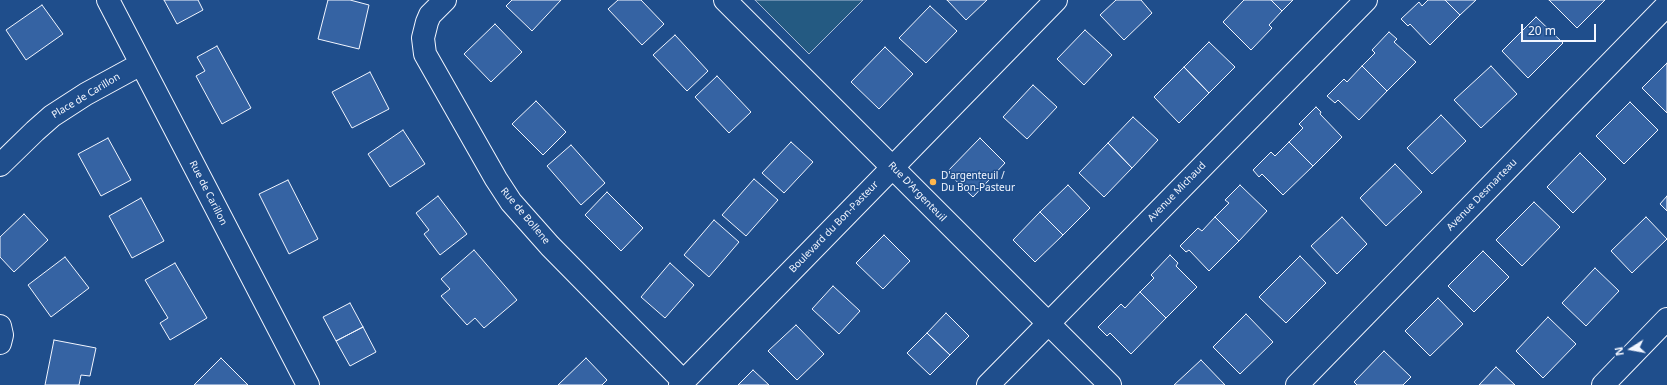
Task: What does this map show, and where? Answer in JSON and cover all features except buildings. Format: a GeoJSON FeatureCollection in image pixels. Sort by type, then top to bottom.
{"type":"FeatureCollection","features":[{"type":"Feature","properties":{"kind":"street","name":"Rue de Carillon"},"geometry":{"type":"LineString","coordinates":[[108,0],[308,385]]}},
{"type":"Feature","properties":{"kind":"street","name":"Rue de Bollene"},"geometry":{"type":"LineString","coordinates":[[445,0],[430,15],[427,22],[423,38],[425,54],[496,179],[511,202],[550,246],[682,383]]}},
{"type":"Feature","properties":{"kind":"street","name":"Rue D'Argenteuil"},"geometry":{"type":"LineString","coordinates":[[725,0],[1047,324],[1110,385]]}},
{"type":"Feature","properties":{"kind":"street","name":"Boulevard du Bon-Pasteur"},"geometry":{"type":"LineString","coordinates":[[682,383],[1056,0]]}},
{"type":"Feature","properties":{"kind":"street","name":"Avenue Michaud"},"geometry":{"type":"LineString","coordinates":[[988,385],[1366,0]]}},
{"type":"Feature","properties":{"kind":"street","name":"Avenue Desmarteau"},"geometry":{"type":"LineString","coordinates":[[1297,385],[1667,5]]}},
{"type":"Feature","properties":{"kind":"street","name":"Place de Carillon"},"geometry":{"type":"LineString","coordinates":[[0,165],[35,130],[52,116],[86,94],[141,64]]}},
{"type":"Feature","properties":{"kind":"street"},"geometry":{"type":"LineString","coordinates":[[1603,385],[1667,319]]}},
{"type":"Feature","properties":{"kind":"street"},"geometry":{"type":"LineString","coordinates":[[0,326],[2,335],[0,343]]}},
{"type":"Feature","properties":{"kind":"shaded area"},"geometry":{"type":"Polygon","coordinates":[[[755,0],[863,0],[809,54],[755,0]]]}},
{"type":"Feature","properties":{"kind":"place","name":"D'argenteuil / Du Bon-Pasteur"},"geometry":{"type":"Point","coordinates":[933,182]}}]}
